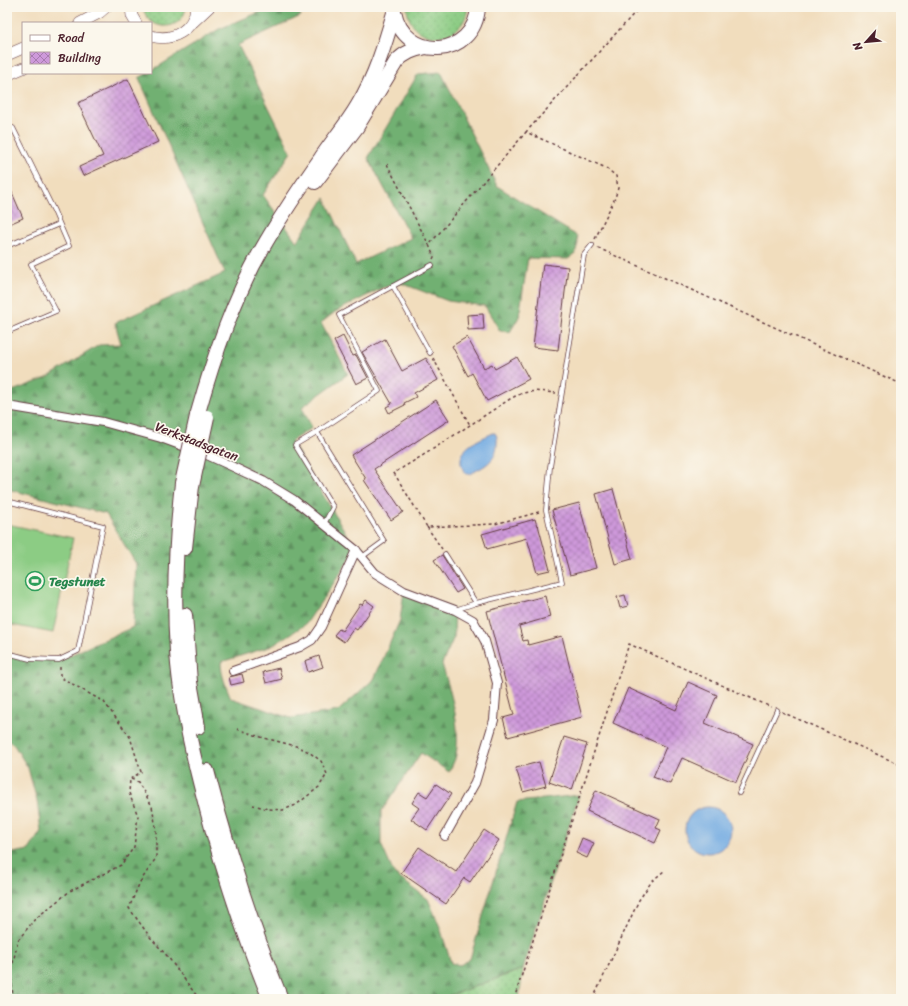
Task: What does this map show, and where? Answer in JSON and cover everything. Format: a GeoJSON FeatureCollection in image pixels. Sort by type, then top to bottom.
{"type":"FeatureCollection","features":[{"type":"Feature","properties":{"kind":"highway"},"geometry":{"type":"LineString","coordinates":[[394,10],[400,28],[405,35],[418,44],[426,47],[438,48],[450,46],[464,38],[474,24],[478,7]]}},
{"type":"Feature","properties":{"kind":"highway"},"geometry":{"type":"LineString","coordinates":[[270,999],[247,938],[214,840],[193,752],[183,698],[177,652],[175,586],[177,529],[202,416],[209,374],[228,320],[266,243],[298,191],[345,126],[368,86],[386,40],[394,10]]}},
{"type":"Feature","properties":{"kind":"highway"},"geometry":{"type":"LineString","coordinates":[[202,416],[247,298],[279,239],[309,190],[356,128],[396,62],[402,55],[413,50],[426,47]]}},
{"type":"Feature","properties":{"kind":"highway"},"geometry":{"type":"LineString","coordinates":[[187,485],[184,585],[187,648],[193,698],[202,751],[219,818],[256,935],[281,999]]}},
{"type":"Feature","properties":{"kind":"main road"},"geometry":{"type":"LineString","coordinates":[[82,22],[106,7]]}},
{"type":"Feature","properties":{"kind":"main road"},"geometry":{"type":"LineString","coordinates":[[131,7],[132,16],[135,22]]}},
{"type":"Feature","properties":{"kind":"main road"},"geometry":{"type":"LineString","coordinates":[[191,24],[195,16],[196,7]]}},
{"type":"Feature","properties":{"kind":"main road"},"geometry":{"type":"LineString","coordinates":[[152,36],[162,38],[173,37],[183,32],[209,7]]}},
{"type":"Feature","properties":{"kind":"main road"},"geometry":{"type":"LineString","coordinates":[[7,55],[22,48]]}},
{"type":"Feature","properties":{"kind":"main road"},"geometry":{"type":"LineString","coordinates":[[7,75],[22,68]]}},
{"type":"Feature","properties":{"kind":"street","name":"Verkstadsgatan"},"geometry":{"type":"LineString","coordinates":[[7,406],[103,422],[161,438],[207,455],[263,481],[294,500],[356,550],[375,573],[404,591],[455,610],[474,620],[485,641],[497,683],[494,720],[475,783],[445,836]]}},
{"type":"Feature","properties":{"kind":"street"},"geometry":{"type":"LineString","coordinates":[[233,671],[300,647],[312,640],[321,626],[356,550]]}},
{"type":"Feature","properties":{"kind":"lane"},"geometry":{"type":"LineString","coordinates":[[7,130],[13,128],[54,211],[68,246],[31,264],[56,311],[7,332]]}},
{"type":"Feature","properties":{"kind":"lane"},"geometry":{"type":"LineString","coordinates":[[7,246],[59,224]]}},
{"type":"Feature","properties":{"kind":"lane"},"geometry":{"type":"LineString","coordinates":[[455,610],[476,603],[562,582],[546,510],[550,467],[584,255],[592,245]]}},
{"type":"Feature","properties":{"kind":"lane"},"geometry":{"type":"LineString","coordinates":[[324,524],[333,507],[295,445],[380,391],[339,315],[432,265]]}},
{"type":"Feature","properties":{"kind":"lane"},"geometry":{"type":"LineString","coordinates":[[393,286],[430,353]]}},
{"type":"Feature","properties":{"kind":"lane"},"geometry":{"type":"LineString","coordinates":[[317,432],[384,541],[362,557]]}},
{"type":"Feature","properties":{"kind":"lane"},"geometry":{"type":"LineString","coordinates":[[7,501],[103,526],[78,650],[59,660],[30,659],[7,653]]}},
{"type":"Feature","properties":{"kind":"lane"},"geometry":{"type":"LineString","coordinates":[[445,554],[476,603]]}},
{"type":"Feature","properties":{"kind":"lane"},"geometry":{"type":"LineString","coordinates":[[739,793],[777,710]]}},
{"type":"Feature","properties":{"kind":"path"},"geometry":{"type":"LineString","coordinates":[[429,245],[526,132],[640,7]]}},
{"type":"Feature","properties":{"kind":"path"},"geometry":{"type":"LineString","coordinates":[[526,132],[606,168],[616,176],[618,188],[615,198],[592,245],[901,384]]}},
{"type":"Feature","properties":{"kind":"path"},"geometry":{"type":"LineString","coordinates":[[387,164],[429,245],[434,257],[432,265]]}},
{"type":"Feature","properties":{"kind":"path"},"geometry":{"type":"LineString","coordinates":[[430,353],[470,425]]}},
{"type":"Feature","properties":{"kind":"path"},"geometry":{"type":"LineString","coordinates":[[445,554],[394,473],[521,393],[535,391],[562,394]]}},
{"type":"Feature","properties":{"kind":"path"},"geometry":{"type":"LineString","coordinates":[[427,527],[495,524],[546,510]]}},
{"type":"Feature","properties":{"kind":"path"},"geometry":{"type":"LineString","coordinates":[[514,999],[629,644],[901,765]]}},
{"type":"Feature","properties":{"kind":"path"},"geometry":{"type":"LineString","coordinates":[[59,660],[60,678],[104,702],[130,737],[141,772],[130,779]]}},
{"type":"Feature","properties":{"kind":"path"},"geometry":{"type":"LineString","coordinates":[[237,729],[296,746],[309,752],[321,761],[327,774],[319,787],[296,805],[283,810],[268,809],[253,805]]}},
{"type":"Feature","properties":{"kind":"path"},"geometry":{"type":"LineString","coordinates":[[13,999],[10,972],[18,940],[35,919],[70,891],[121,865],[134,847],[138,816],[129,793],[130,779]]}},
{"type":"Feature","properties":{"kind":"path"},"geometry":{"type":"LineString","coordinates":[[130,779],[138,782],[152,806],[156,828],[156,858],[140,882],[129,908],[199,999]]}},
{"type":"Feature","properties":{"kind":"path"},"geometry":{"type":"LineString","coordinates":[[593,999],[639,900],[652,881],[664,871]]}},
{"type":"Feature","properties":{"kind":"green space"},"geometry":{"type":"Polygon","coordinates":[[[143,7],[186,7],[179,21],[172,25],[165,26],[158,25],[151,21],[146,15],[143,7]]]}},
{"type":"Feature","properties":{"kind":"green space"},"geometry":{"type":"Polygon","coordinates":[[[272,7],[297,7],[301,16],[238,45],[291,152],[263,195],[297,242],[325,198],[356,264],[411,238],[368,158],[418,74],[441,72],[497,186],[577,236],[578,243],[575,254],[568,259],[528,258],[519,317],[510,332],[500,331],[485,306],[448,301],[401,283],[382,288],[335,312],[321,323],[348,374],[302,407],[312,428],[291,441],[356,550],[306,624],[272,646],[221,662],[223,676],[231,698],[291,718],[338,711],[374,679],[400,620],[404,591],[455,610],[454,637],[442,664],[452,698],[456,720],[457,743],[455,759],[449,772],[421,753],[381,812],[381,844],[394,874],[428,899],[440,927],[451,963],[460,965],[470,959],[517,802],[579,795],[523,969],[440,999],[7,999],[7,854],[29,850],[41,831],[37,801],[28,768],[14,745],[7,740],[7,653],[30,659],[59,660],[133,627],[136,564],[106,514],[7,489],[7,393],[47,378],[99,345],[121,344],[115,323],[225,273],[139,78],[146,74],[152,74],[152,70],[219,29],[272,7]]]}},
{"type":"Feature","properties":{"kind":"green space"},"geometry":{"type":"Polygon","coordinates":[[[407,7],[468,7],[464,20],[457,29],[447,35],[436,37],[426,35],[416,29],[410,20],[407,7]]]}},
{"type":"Feature","properties":{"kind":"green space","name":"Tegstunet"},"geometry":{"type":"Polygon","coordinates":[[[7,524],[73,538],[53,633],[7,624],[7,524]]]}},
{"type":"Feature","properties":{"kind":"green space"},"geometry":{"type":"Polygon","coordinates":[[[523,969],[519,999],[440,999],[523,969]]]}},
{"type":"Feature","properties":{"kind":"water"},"geometry":{"type":"Polygon","coordinates":[[[493,433],[497,436],[497,445],[494,456],[484,466],[470,474],[467,474],[461,463],[463,452],[472,444],[493,433]]]}},
{"type":"Feature","properties":{"kind":"water"},"geometry":{"type":"Polygon","coordinates":[[[708,807],[721,811],[727,817],[731,830],[727,843],[721,849],[708,853],[695,849],[689,843],[685,830],[689,817],[695,811],[708,807]]]}},
{"type":"Feature","properties":{"kind":"building"},"geometry":{"type":"Polygon","coordinates":[[[128,79],[158,142],[83,176],[79,167],[103,156],[78,103],[128,79]]]}},
{"type":"Feature","properties":{"kind":"building"},"geometry":{"type":"Polygon","coordinates":[[[7,181],[23,218],[7,225],[7,181]]]}},
{"type":"Feature","properties":{"kind":"building"},"geometry":{"type":"Polygon","coordinates":[[[543,264],[568,267],[558,350],[533,347],[543,264]]]}},
{"type":"Feature","properties":{"kind":"building"},"geometry":{"type":"Polygon","coordinates":[[[483,314],[484,329],[468,330],[467,315],[483,314]]]}},
{"type":"Feature","properties":{"kind":"building"},"geometry":{"type":"Polygon","coordinates":[[[343,336],[353,356],[356,355],[368,378],[356,384],[334,341],[343,336]]]}},
{"type":"Feature","properties":{"kind":"building"},"geometry":{"type":"Polygon","coordinates":[[[467,337],[484,368],[492,364],[495,369],[517,357],[529,379],[487,401],[472,373],[468,376],[452,346],[467,337]]]}},
{"type":"Feature","properties":{"kind":"building"},"geometry":{"type":"Polygon","coordinates":[[[385,339],[402,371],[426,358],[438,380],[414,393],[416,397],[404,403],[405,405],[389,413],[386,407],[392,404],[362,352],[385,339]]]}},
{"type":"Feature","properties":{"kind":"building"},"geometry":{"type":"Polygon","coordinates":[[[436,400],[449,420],[374,469],[403,512],[391,520],[364,480],[366,479],[351,455],[436,400]]]}},
{"type":"Feature","properties":{"kind":"building"},"geometry":{"type":"Polygon","coordinates":[[[613,489],[632,559],[615,564],[596,494],[613,489]]]}},
{"type":"Feature","properties":{"kind":"building"},"geometry":{"type":"Polygon","coordinates":[[[579,503],[596,568],[570,575],[552,510],[579,503]]]}},
{"type":"Feature","properties":{"kind":"building"},"geometry":{"type":"Polygon","coordinates":[[[535,519],[550,570],[537,573],[527,538],[487,549],[482,534],[535,519]]]}},
{"type":"Feature","properties":{"kind":"building"},"geometry":{"type":"Polygon","coordinates":[[[442,555],[463,589],[456,593],[434,560],[442,555]]]}},
{"type":"Feature","properties":{"kind":"building"},"geometry":{"type":"Polygon","coordinates":[[[625,595],[628,606],[620,608],[617,597],[625,595]]]}},
{"type":"Feature","properties":{"kind":"building"},"geometry":{"type":"Polygon","coordinates":[[[545,596],[550,617],[519,626],[523,641],[527,640],[528,645],[562,636],[582,717],[508,737],[503,718],[514,715],[487,611],[545,596]]]}},
{"type":"Feature","properties":{"kind":"building"},"geometry":{"type":"Polygon","coordinates":[[[366,600],[374,606],[357,630],[354,628],[344,642],[334,635],[339,629],[342,631],[360,604],[362,605],[366,600]]]}},
{"type":"Feature","properties":{"kind":"building"},"geometry":{"type":"Polygon","coordinates":[[[319,656],[323,667],[308,672],[305,661],[319,656]]]}},
{"type":"Feature","properties":{"kind":"building"},"geometry":{"type":"Polygon","coordinates":[[[279,668],[282,679],[266,683],[263,672],[279,668]]]}},
{"type":"Feature","properties":{"kind":"building"},"geometry":{"type":"Polygon","coordinates":[[[242,674],[244,682],[231,685],[229,677],[242,674]]]}},
{"type":"Feature","properties":{"kind":"building"},"geometry":{"type":"Polygon","coordinates":[[[688,682],[717,695],[705,723],[753,744],[736,782],[682,758],[670,784],[653,777],[666,747],[613,723],[628,688],[676,710],[688,682]]]}},
{"type":"Feature","properties":{"kind":"building"},"geometry":{"type":"Polygon","coordinates":[[[564,737],[587,744],[572,790],[549,782],[564,737]]]}},
{"type":"Feature","properties":{"kind":"building"},"geometry":{"type":"Polygon","coordinates":[[[539,762],[546,786],[523,792],[516,768],[539,762]]]}},
{"type":"Feature","properties":{"kind":"building"},"geometry":{"type":"Polygon","coordinates":[[[436,784],[451,794],[427,830],[411,819],[419,808],[412,803],[419,792],[427,797],[436,784]]]}},
{"type":"Feature","properties":{"kind":"building"},"geometry":{"type":"Polygon","coordinates":[[[596,790],[660,819],[656,828],[661,830],[655,843],[587,811],[596,790]]]}},
{"type":"Feature","properties":{"kind":"building"},"geometry":{"type":"Polygon","coordinates":[[[484,830],[499,840],[470,882],[464,878],[446,904],[401,873],[419,847],[456,872],[484,830]]]}},
{"type":"Feature","properties":{"kind":"building"},"geometry":{"type":"Polygon","coordinates":[[[582,838],[594,843],[587,858],[576,853],[582,838]]]}},
{"type":"Feature","properties":{"kind":"place","name":"Tegstunet"},"geometry":{"type":"Point","coordinates":[35,581]}}]}
